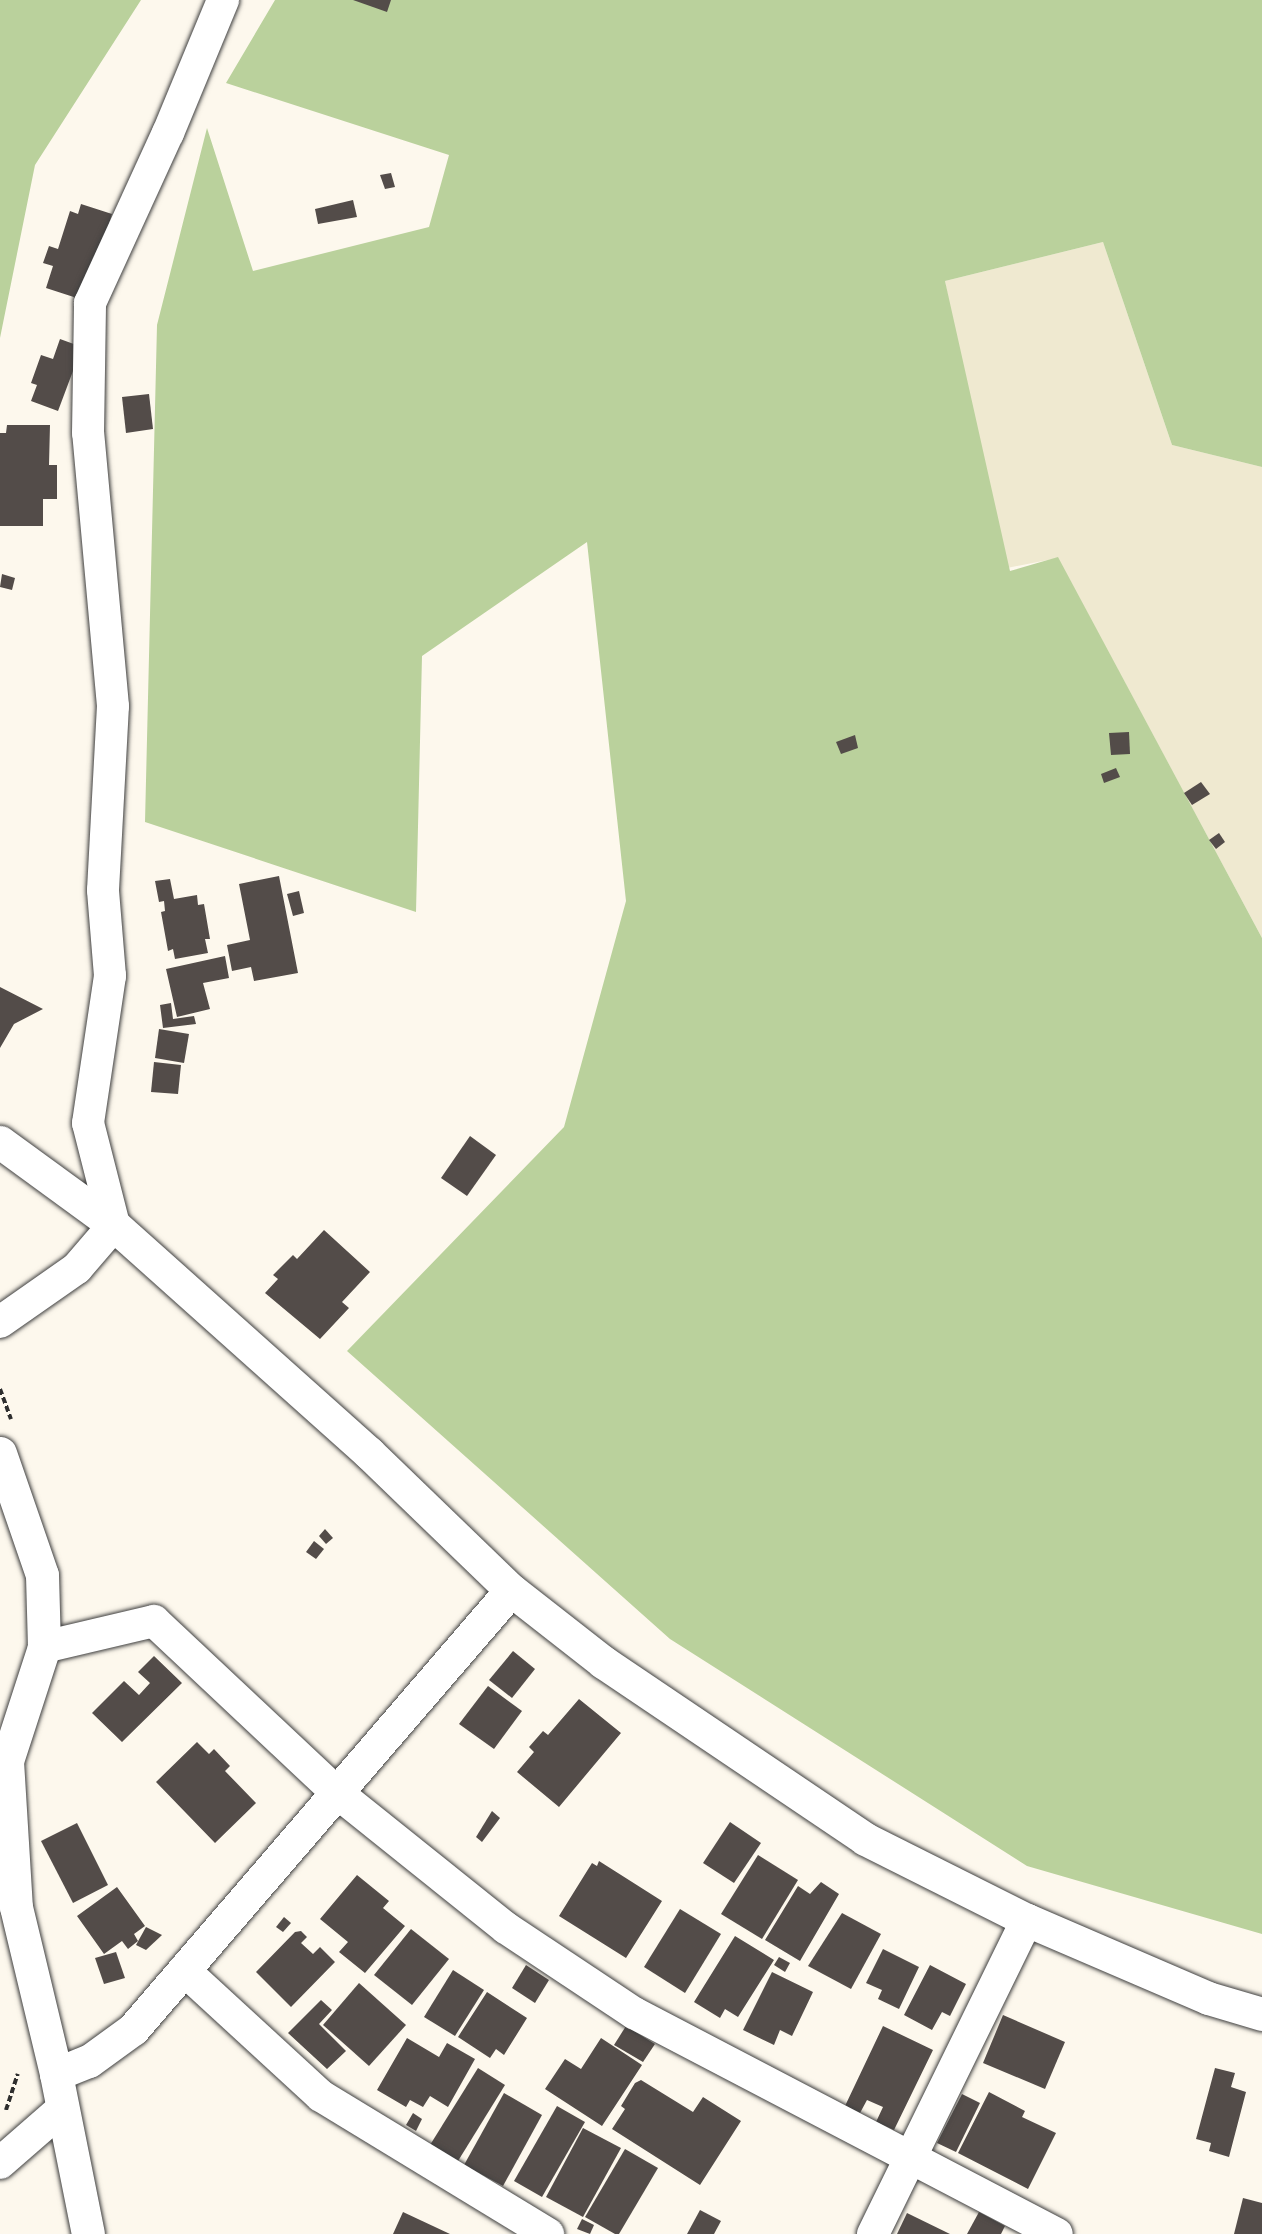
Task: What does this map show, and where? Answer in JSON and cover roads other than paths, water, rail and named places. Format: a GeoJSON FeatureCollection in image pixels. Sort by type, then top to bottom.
{"type":"FeatureCollection","features":[{"type":"Feature","properties":{"kind":"street"},"geometry":{"type":"LineString","coordinates":[[114,1225],[88,1123],[110,976],[103,890],[113,706],[88,433],[90,303],[168,133],[223,0]]}},
{"type":"Feature","properties":{"kind":"street"},"geometry":{"type":"LineString","coordinates":[[0,1142],[114,1225],[369,1453],[511,1590],[603,1662],[865,1839],[1027,1920],[1208,1998],[1262,2014]]}},
{"type":"Feature","properties":{"kind":"street"},"geometry":{"type":"LineString","coordinates":[[0,1322],[77,1268],[114,1225]]}},
{"type":"Feature","properties":{"kind":"street"},"geometry":{"type":"LineString","coordinates":[[0,1453],[42,1575],[44,1647],[7,1761],[16,1907],[56,2074],[88,2234]]}},
{"type":"Feature","properties":{"kind":"street"},"geometry":{"type":"LineString","coordinates":[[56,2074],[89,2061],[133,2028],[335,1791],[511,1590]]}},
{"type":"Feature","properties":{"kind":"street"},"geometry":{"type":"LineString","coordinates":[[44,1647],[154,1620],[335,1791],[506,1928],[634,2013],[1057,2234]]}},
{"type":"Feature","properties":{"kind":"street"},"geometry":{"type":"LineString","coordinates":[[873,2234],[908,2158],[1027,1920]]}},
{"type":"Feature","properties":{"kind":"street"},"geometry":{"type":"LineString","coordinates":[[184,1970],[321,2096],[548,2234]]}},
{"type":"Feature","properties":{"kind":"street"},"geometry":{"type":"LineString","coordinates":[[4,2158],[63,2109]]}}]}
